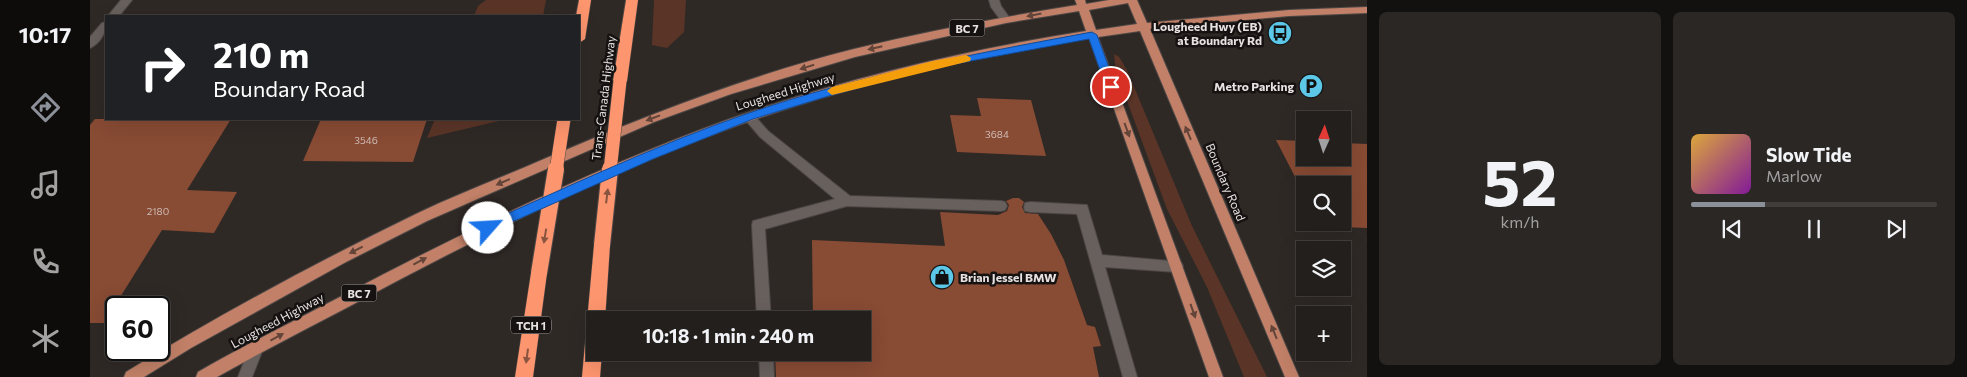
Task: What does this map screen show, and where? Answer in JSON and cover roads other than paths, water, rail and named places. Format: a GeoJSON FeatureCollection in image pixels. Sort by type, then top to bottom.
{"type":"FeatureCollection","features":[{"type":"Feature","properties":{"kind":"highway"},"geometry":{"type":"LineString","coordinates":[[580,32],[585,0]]}},
{"type":"Feature","properties":{"kind":"highway","name":"Trans-Canada Highway"},"geometry":{"type":"LineString","coordinates":[[597,311],[620,81],[632,0]]}},
{"type":"Feature","properties":{"kind":"highway","name":"TCH 1"},"geometry":{"type":"LineString","coordinates":[[524,377],[564,120]]}},
{"type":"Feature","properties":{"kind":"highway"},"geometry":{"type":"LineString","coordinates":[[591,377],[592,361]]}},
{"type":"Feature","properties":{"kind":"main road","name":"Lougheed Highway"},"geometry":{"type":"LineString","coordinates":[[131,377],[186,343],[334,262],[422,217],[650,119],[727,91],[854,53],[1081,4],[1130,0]]}},
{"type":"Feature","properties":{"kind":"main road","name":"Boundary Road"},"geometry":{"type":"LineString","coordinates":[[1130,0],[1271,324],[1292,377]]}},
{"type":"Feature","properties":{"kind":"main road"},"geometry":{"type":"LineString","coordinates":[[1081,4],[1216,377]]}},
{"type":"Feature","properties":{"kind":"main road","name":"Lougheed Highway"},"geometry":{"type":"LineString","coordinates":[[203,377],[434,254],[518,213],[649,156],[749,117],[831,91],[933,65],[1092,35],[1255,16],[1367,10]]}},
{"type":"Feature","properties":{"kind":"street"},"geometry":{"type":"LineString","coordinates":[[114,15],[127,0]]}},
{"type":"Feature","properties":{"kind":"street"},"geometry":{"type":"LineString","coordinates":[[994,0],[996,7],[1006,20]]}},
{"type":"Feature","properties":{"kind":"street"},"geometry":{"type":"LineString","coordinates":[[90,44],[105,26]]}},
{"type":"Feature","properties":{"kind":"street"},"geometry":{"type":"LineString","coordinates":[[749,117],[764,134],[847,201]]}},
{"type":"Feature","properties":{"kind":"street"},"geometry":{"type":"LineString","coordinates":[[763,311],[758,225],[847,201],[1001,206]]}},
{"type":"Feature","properties":{"kind":"street"},"geometry":{"type":"LineString","coordinates":[[1030,207],[1082,210],[1130,377]]}},
{"type":"Feature","properties":{"kind":"street"},"geometry":{"type":"LineString","coordinates":[[1097,261],[1176,266]]}},
{"type":"Feature","properties":{"kind":"street"},"geometry":{"type":"LineString","coordinates":[[245,377],[256,348]]}},
{"type":"Feature","properties":{"kind":"street"},"geometry":{"type":"LineString","coordinates":[[766,361],[767,377]]}},
{"type":"Feature","properties":{"kind":"place","name":"Lougheed Hwy (EB) at Boundary Rd"},"geometry":{"type":"Point","coordinates":[1280,33]}},
{"type":"Feature","properties":{"kind":"place","name":"Metro Parking"},"geometry":{"type":"Point","coordinates":[1311,86]}},
{"type":"Feature","properties":{"kind":"place","name":"Brian Jessel BMW"},"geometry":{"type":"Point","coordinates":[942,277]}}]}
